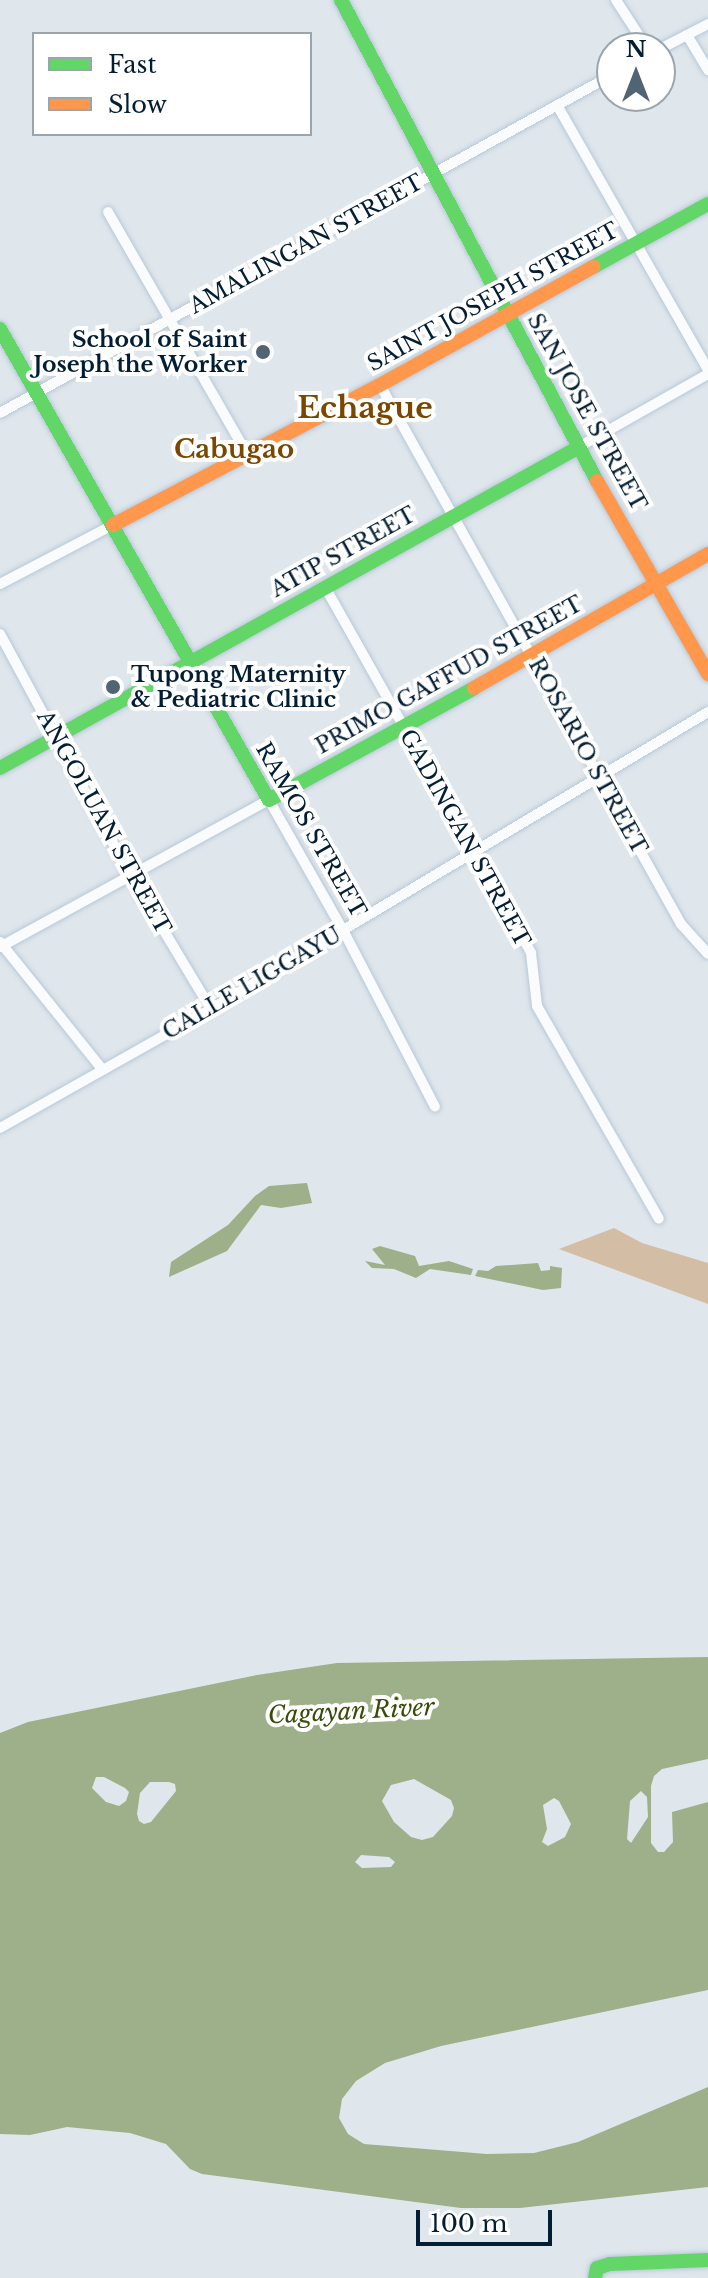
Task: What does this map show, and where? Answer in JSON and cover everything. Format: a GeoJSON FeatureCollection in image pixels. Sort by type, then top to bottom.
{"type":"FeatureCollection","features":[{"type":"Feature","properties":{"kind":"main road","name":"SAN JOSE STREET"},"geometry":{"type":"LineString","coordinates":[[341,0],[579,447],[708,674]]}},
{"type":"Feature","properties":{"kind":"main road","name":"SAINT JOSEPH STREET"},"geometry":{"type":"LineString","coordinates":[[113,525],[380,385],[708,204]]}},
{"type":"Feature","properties":{"kind":"main road","name":"RAMOS STREET"},"geometry":{"type":"LineString","coordinates":[[0,329],[269,800]]}},
{"type":"Feature","properties":{"kind":"main road","name":"ATIP STREET"},"geometry":{"type":"LineString","coordinates":[[0,768],[579,447]]}},
{"type":"Feature","properties":{"kind":"main road","name":"PRIMO GAFFUD STREET"},"geometry":{"type":"LineString","coordinates":[[269,800],[403,729],[708,554]]}},
{"type":"Feature","properties":{"kind":"main road"},"geometry":{"type":"LineString","coordinates":[[595,2278],[597,2268],[610,2264],[708,2260]]}},
{"type":"Feature","properties":{"kind":"street"},"geometry":{"type":"LineString","coordinates":[[616,0],[637,32]]}},
{"type":"Feature","properties":{"kind":"street"},"geometry":{"type":"LineString","coordinates":[[676,41],[708,24]]}},
{"type":"Feature","properties":{"kind":"street"},"geometry":{"type":"LineString","coordinates":[[687,35],[708,70]]}},
{"type":"Feature","properties":{"kind":"street","name":"AMALINGAN STREET"},"geometry":{"type":"LineString","coordinates":[[0,413],[596,84]]}},
{"type":"Feature","properties":{"kind":"street"},"geometry":{"type":"LineString","coordinates":[[557,105],[708,372]]}},
{"type":"Feature","properties":{"kind":"street"},"geometry":{"type":"LineString","coordinates":[[108,212],[247,454]]}},
{"type":"Feature","properties":{"kind":"street","name":"ATIP STREET"},"geometry":{"type":"LineString","coordinates":[[579,447],[708,372]]}},
{"type":"Feature","properties":{"kind":"street","name":"ROSARIO STREET"},"geometry":{"type":"LineString","coordinates":[[380,385],[602,777],[687,934],[708,954]]}},
{"type":"Feature","properties":{"kind":"street","name":"SAINT JOSEPH STREET"},"geometry":{"type":"LineString","coordinates":[[0,584],[113,525]]}},
{"type":"Feature","properties":{"kind":"street","name":"GADINGAN STREET"},"geometry":{"type":"LineString","coordinates":[[325,587],[531,953],[537,1006],[659,1219]]}},
{"type":"Feature","properties":{"kind":"street","name":"ANGOLUAN STREET"},"geometry":{"type":"LineString","coordinates":[[0,634],[131,876],[211,1009]]}},
{"type":"Feature","properties":{"kind":"street","name":"CALLE LIGGAYU"},"geometry":{"type":"LineString","coordinates":[[0,1128],[211,1009],[708,712]]}},
{"type":"Feature","properties":{"kind":"street","name":"PRIMO GAFFUD STREET"},"geometry":{"type":"LineString","coordinates":[[1,945],[269,800]]}},
{"type":"Feature","properties":{"kind":"street","name":"RAMOS STREET"},"geometry":{"type":"LineString","coordinates":[[269,800],[343,930],[435,1107]]}},
{"type":"Feature","properties":{"kind":"street"},"geometry":{"type":"LineString","coordinates":[[1,945],[103,1070]]}},
{"type":"Feature","properties":{"kind":"shaded area"},"geometry":{"type":"Polygon","coordinates":[[[614,1228],[642,1243],[708,1263],[708,1304],[559,1249],[614,1228]]]}},
{"type":"Feature","properties":{"kind":"water"},"geometry":{"type":"Polygon","coordinates":[[[307,1183],[312,1203],[281,1208],[261,1205],[227,1251],[169,1277],[171,1262],[228,1225],[255,1196],[269,1186],[307,1183]]]}},
{"type":"Feature","properties":{"kind":"water"},"geometry":{"type":"Polygon","coordinates":[[[380,1246],[415,1256],[419,1266],[449,1261],[473,1269],[471,1275],[430,1269],[416,1278],[394,1269],[372,1268],[365,1261],[385,1265],[372,1249],[380,1246]]]}},
{"type":"Feature","properties":{"kind":"water"},"geometry":{"type":"Polygon","coordinates":[[[538,1263],[541,1271],[550,1270],[550,1266],[562,1268],[561,1288],[543,1290],[475,1276],[478,1270],[488,1271],[496,1266],[538,1263]]]}},
{"type":"Feature","properties":{"kind":"water","name":"Cagayan River"},"geometry":{"type":"Polygon","coordinates":[[[708,1657],[708,1759],[662,1769],[654,1776],[651,1786],[651,1843],[658,1852],[664,1852],[673,1842],[672,1812],[708,1802],[708,1990],[441,2046],[385,2063],[356,2081],[342,2099],[339,2118],[348,2134],[364,2144],[487,2154],[534,2153],[578,2142],[708,2087],[708,2187],[520,2208],[461,2208],[202,2174],[190,2169],[166,2144],[130,2133],[67,2127],[30,2135],[0,2134],[0,1733],[28,1722],[257,1675],[337,1663],[708,1657]],[[96,1777],[92,1788],[106,1802],[119,1806],[126,1801],[129,1792],[104,1777],[96,1777]],[[414,1779],[391,1785],[382,1801],[394,1822],[411,1837],[422,1840],[433,1837],[452,1816],[454,1808],[451,1800],[414,1779]],[[150,1782],[140,1793],[137,1814],[144,1824],[151,1822],[176,1791],[175,1784],[150,1782]],[[641,1791],[630,1801],[627,1839],[631,1843],[648,1817],[647,1797],[641,1791]],[[554,1798],[543,1805],[547,1829],[542,1842],[548,1846],[565,1837],[571,1824],[559,1801],[554,1798]],[[361,1855],[355,1862],[362,1868],[391,1867],[395,1862],[389,1857],[361,1855]]]}},
{"type":"Feature","properties":{"kind":"traffic: fast"},"geometry":{"type":"LineString","coordinates":[[341,0],[597,481]]}},
{"type":"Feature","properties":{"kind":"traffic: fast"},"geometry":{"type":"LineString","coordinates":[[593,267],[708,204]]}},
{"type":"Feature","properties":{"kind":"traffic: fast"},"geometry":{"type":"LineString","coordinates":[[0,329],[269,800],[474,688]]}},
{"type":"Feature","properties":{"kind":"traffic: fast"},"geometry":{"type":"LineString","coordinates":[[0,768],[579,447]]}},
{"type":"Feature","properties":{"kind":"traffic: fast"},"geometry":{"type":"LineString","coordinates":[[595,2278],[597,2268],[610,2264],[708,2260]]}},
{"type":"Feature","properties":{"kind":"traffic: slow"},"geometry":{"type":"LineString","coordinates":[[113,525],[380,385],[593,267]]}},
{"type":"Feature","properties":{"kind":"traffic: slow"},"geometry":{"type":"LineString","coordinates":[[597,481],[708,674]]}},
{"type":"Feature","properties":{"kind":"traffic: slow"},"geometry":{"type":"LineString","coordinates":[[474,688],[708,554]]}},
{"type":"Feature","properties":{"kind":"place","name":"School of Saint Joseph the Worker"},"geometry":{"type":"Point","coordinates":[263,352]}},
{"type":"Feature","properties":{"kind":"place","name":"Tupong Maternity & Pediatric Clinic"},"geometry":{"type":"Point","coordinates":[113,687]}},
{"type":"Feature","properties":{"kind":"district","name":"Echague"},"geometry":{"type":"Point","coordinates":[365,408]}},
{"type":"Feature","properties":{"kind":"district","name":"Cabugao"},"geometry":{"type":"Point","coordinates":[234,450]}}]}
